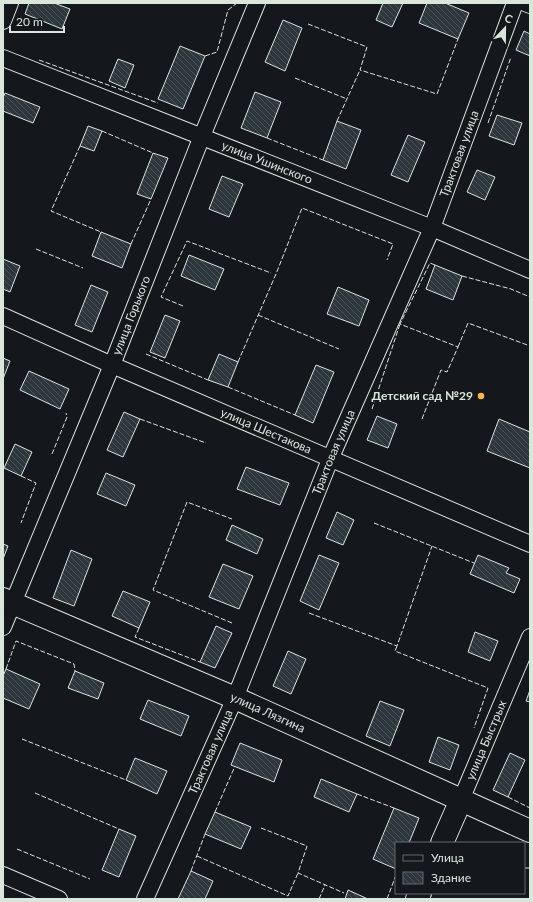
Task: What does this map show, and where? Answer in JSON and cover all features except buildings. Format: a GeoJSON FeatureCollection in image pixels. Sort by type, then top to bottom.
{"type":"FeatureCollection","features":[{"type":"Feature","properties":{"kind":"main road","name":"улица Лязгина"},"geometry":{"type":"LineString","coordinates":[[8,601],[235,698],[530,831]]}},
{"type":"Feature","properties":{"kind":"main road","name":"улица Быстрых"},"geometry":{"type":"LineString","coordinates":[[442,842],[461,800]]}},
{"type":"Feature","properties":{"kind":"street"},"geometry":{"type":"LineString","coordinates":[[3,21],[10,3]]}},
{"type":"Feature","properties":{"kind":"street","name":"улица Горького"},"geometry":{"type":"LineString","coordinates":[[3,627],[8,601],[112,365],[202,136],[257,3]]}},
{"type":"Feature","properties":{"kind":"street","name":"Трактовая улица"},"geometry":{"type":"LineString","coordinates":[[145,899],[235,698],[331,458],[432,228],[515,3]]}},
{"type":"Feature","properties":{"kind":"street"},"geometry":{"type":"LineString","coordinates":[[525,3],[530,5]]}},
{"type":"Feature","properties":{"kind":"street","name":"улица Ушинского"},"geometry":{"type":"LineString","coordinates":[[3,58],[432,228],[530,270]]}},
{"type":"Feature","properties":{"kind":"street","name":"улица Шестакова"},"geometry":{"type":"LineString","coordinates":[[3,316],[112,365],[530,544]]}},
{"type":"Feature","properties":{"kind":"street","name":"улица Быстрых"},"geometry":{"type":"LineString","coordinates":[[461,800],[530,637]]}},
{"type":"Feature","properties":{"kind":"street"},"geometry":{"type":"LineString","coordinates":[[3,875],[59,899]]}},
{"type":"Feature","properties":{"kind":"fence"},"geometry":{"type":"LineString","coordinates":[[205,56],[217,52],[228,10],[237,3]]}},
{"type":"Feature","properties":{"kind":"fence"},"geometry":{"type":"LineString","coordinates":[[308,24],[367,47],[360,70],[437,94],[458,39]]}},
{"type":"Feature","properties":{"kind":"fence"},"geometry":{"type":"LineString","coordinates":[[488,123],[511,57]]}},
{"type":"Feature","properties":{"kind":"fence"},"geometry":{"type":"LineString","coordinates":[[39,60],[158,103]]}},
{"type":"Feature","properties":{"kind":"fence"},"geometry":{"type":"LineString","coordinates":[[337,121],[360,70]]}},
{"type":"Feature","properties":{"kind":"fence"},"geometry":{"type":"LineString","coordinates":[[295,78],[347,99]]}},
{"type":"Feature","properties":{"kind":"fence"},"geometry":{"type":"LineString","coordinates":[[102,131],[153,153]]}},
{"type":"Feature","properties":{"kind":"fence"},"geometry":{"type":"LineString","coordinates":[[267,138],[323,160]]}},
{"type":"Feature","properties":{"kind":"fence"},"geometry":{"type":"LineString","coordinates":[[80,146],[51,211],[101,232]]}},
{"type":"Feature","properties":{"kind":"fence"},"geometry":{"type":"LineString","coordinates":[[131,244],[151,199]]}},
{"type":"Feature","properties":{"kind":"fence"},"geometry":{"type":"LineString","coordinates":[[238,362],[276,274],[302,208],[393,244],[387,260]]}},
{"type":"Feature","properties":{"kind":"fence"},"geometry":{"type":"LineString","coordinates":[[183,306],[161,297],[187,241],[271,273]]}},
{"type":"Feature","properties":{"kind":"fence"},"geometry":{"type":"LineString","coordinates":[[36,249],[83,268]]}},
{"type":"Feature","properties":{"kind":"fence"},"geometry":{"type":"LineString","coordinates":[[422,419],[441,370],[447,372],[458,347],[400,324],[430,263],[435,265]]}},
{"type":"Feature","properties":{"kind":"fence"},"geometry":{"type":"LineString","coordinates":[[462,276],[511,289],[530,297]]}},
{"type":"Feature","properties":{"kind":"fence"},"geometry":{"type":"LineString","coordinates":[[258,315],[339,349]]}},
{"type":"Feature","properties":{"kind":"fence"},"geometry":{"type":"LineString","coordinates":[[458,347],[468,323],[530,346]]}},
{"type":"Feature","properties":{"kind":"fence"},"geometry":{"type":"LineString","coordinates":[[372,409],[400,324]]}},
{"type":"Feature","properties":{"kind":"fence"},"geometry":{"type":"LineString","coordinates":[[146,354],[208,380]]}},
{"type":"Feature","properties":{"kind":"fence"},"geometry":{"type":"LineString","coordinates":[[228,387],[295,415]]}},
{"type":"Feature","properties":{"kind":"fence"},"geometry":{"type":"LineString","coordinates":[[52,454],[67,417],[66,413]]}},
{"type":"Feature","properties":{"kind":"fence"},"geometry":{"type":"LineString","coordinates":[[140,419],[206,443]]}},
{"type":"Feature","properties":{"kind":"fence"},"geometry":{"type":"LineString","coordinates":[[21,476],[36,483],[21,523]]}},
{"type":"Feature","properties":{"kind":"fence"},"geometry":{"type":"LineString","coordinates":[[232,519],[187,502],[153,590],[232,623]]}},
{"type":"Feature","properties":{"kind":"fence"},"geometry":{"type":"LineString","coordinates":[[374,523],[474,563]]}},
{"type":"Feature","properties":{"kind":"fence"},"geometry":{"type":"LineString","coordinates":[[309,613],[397,646],[432,546]]}},
{"type":"Feature","properties":{"kind":"fence"},"geometry":{"type":"LineString","coordinates":[[139,628],[135,637],[200,662]]}},
{"type":"Feature","properties":{"kind":"fence"},"geometry":{"type":"LineString","coordinates":[[6,669],[16,641],[74,664],[75,671]]}},
{"type":"Feature","properties":{"kind":"fence"},"geometry":{"type":"LineString","coordinates":[[397,646],[395,651],[488,688],[474,728]]}},
{"type":"Feature","properties":{"kind":"fence"},"geometry":{"type":"LineString","coordinates":[[22,739],[126,780]]}},
{"type":"Feature","properties":{"kind":"fence"},"geometry":{"type":"LineString","coordinates":[[215,812],[235,766]]}},
{"type":"Feature","properties":{"kind":"fence"},"geometry":{"type":"LineString","coordinates":[[35,793],[119,829]]}},
{"type":"Feature","properties":{"kind":"fence"},"geometry":{"type":"LineString","coordinates":[[357,794],[394,808]]}},
{"type":"Feature","properties":{"kind":"fence"},"geometry":{"type":"LineString","coordinates":[[508,797],[530,808]]}},
{"type":"Feature","properties":{"kind":"fence"},"geometry":{"type":"LineString","coordinates":[[261,828],[307,846],[298,873],[344,893]]}},
{"type":"Feature","properties":{"kind":"fence"},"geometry":{"type":"LineString","coordinates":[[191,871],[205,834]]}},
{"type":"Feature","properties":{"kind":"fence"},"geometry":{"type":"LineString","coordinates":[[17,849],[90,879]]}},
{"type":"Feature","properties":{"kind":"fence"},"geometry":{"type":"LineString","coordinates":[[197,856],[288,896],[298,873]]}},
{"type":"Feature","properties":{"kind":"fence"},"geometry":{"type":"LineString","coordinates":[[525,868],[530,868]]}},
{"type":"Feature","properties":{"kind":"fence"},"geometry":{"type":"LineString","coordinates":[[387,899],[395,878]]}},
{"type":"Feature","properties":{"kind":"fence"},"geometry":{"type":"LineString","coordinates":[[319,899],[325,885]]}},
{"type":"Feature","properties":{"kind":"place","name":"Детский сад №29"},"geometry":{"type":"Point","coordinates":[481,396]}}]}
